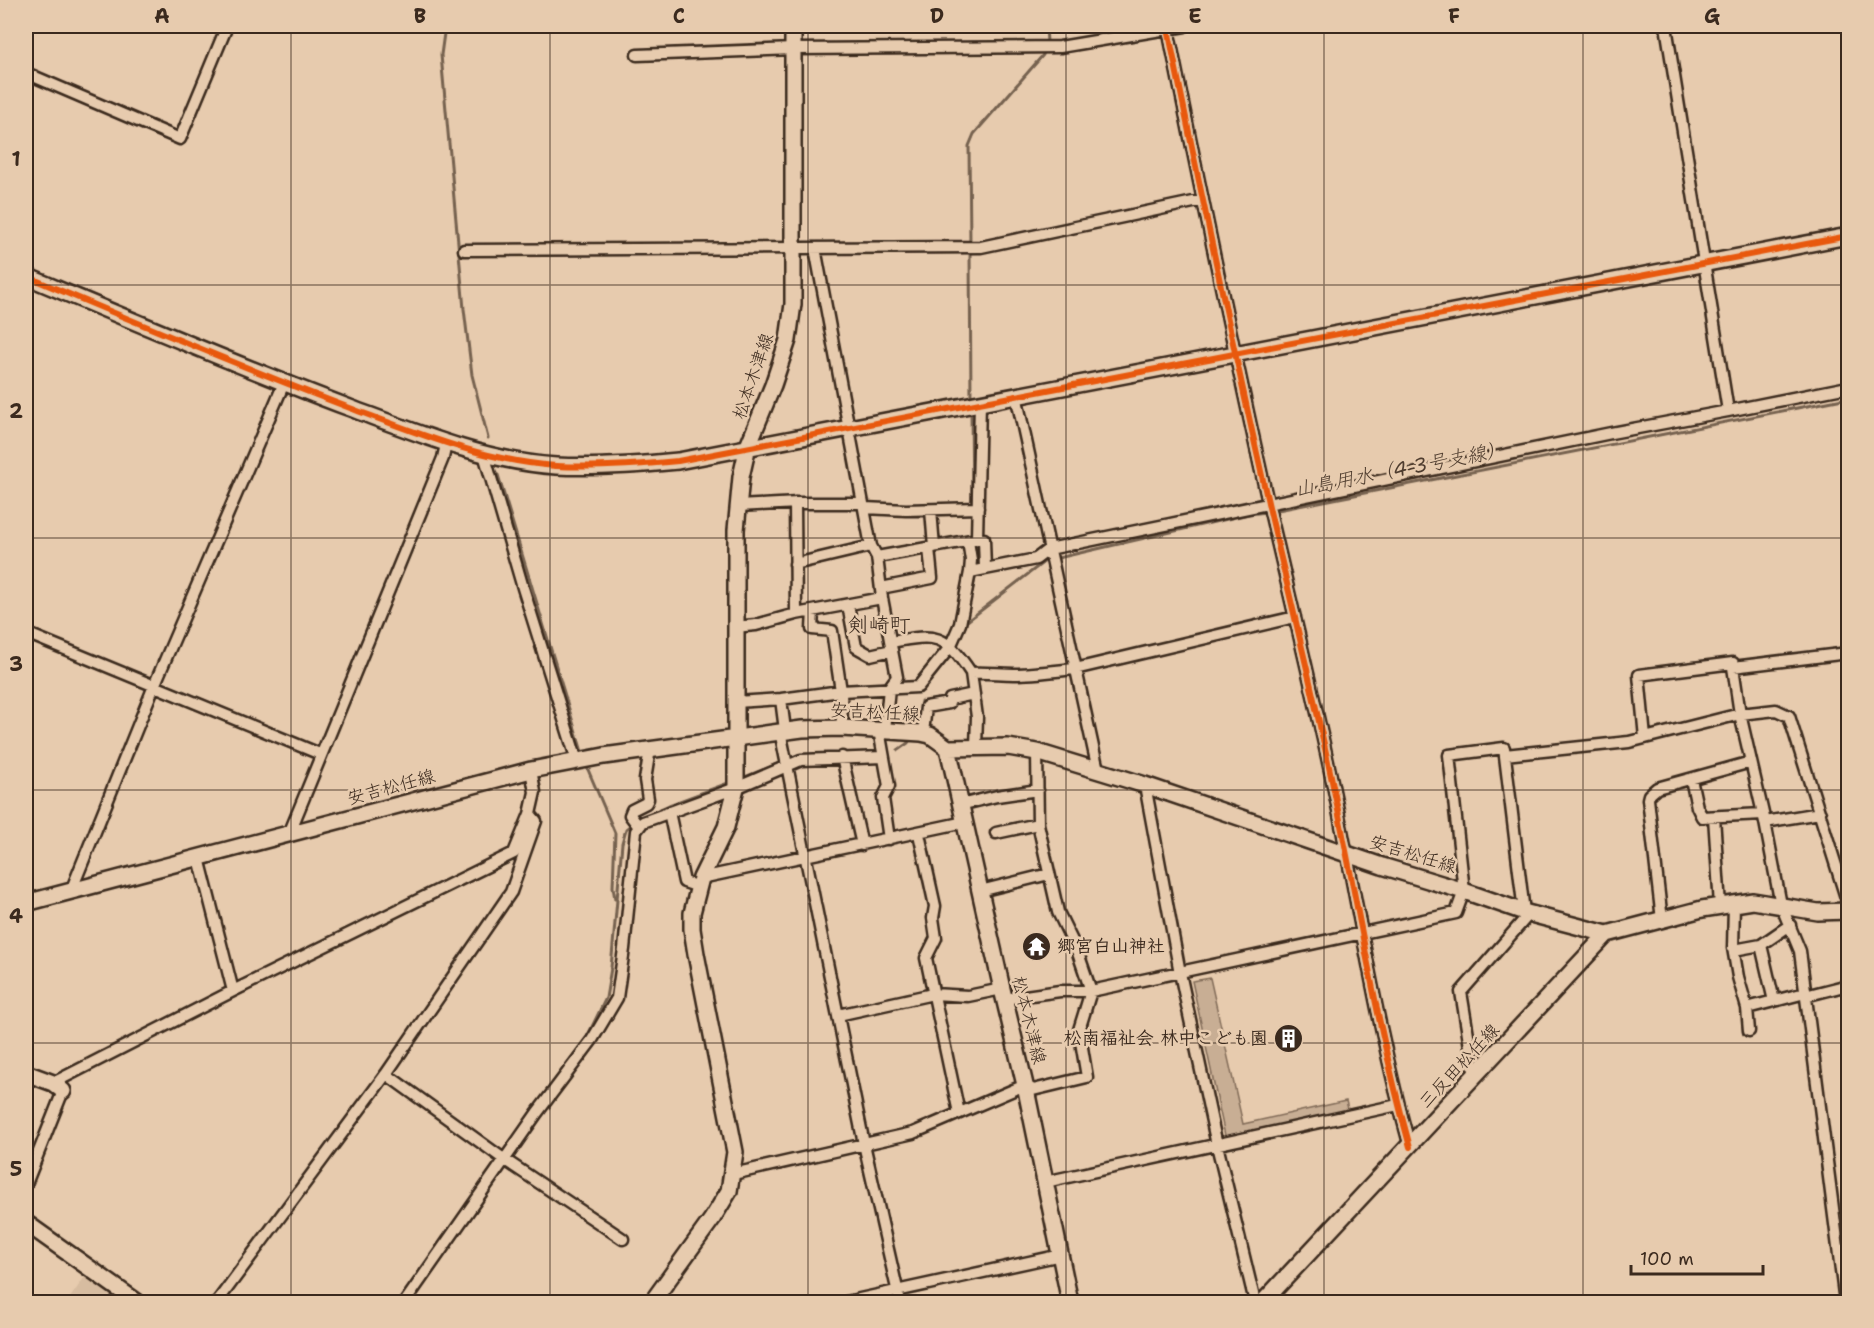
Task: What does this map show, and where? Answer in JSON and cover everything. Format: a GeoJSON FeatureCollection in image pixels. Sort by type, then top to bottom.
{"type":"FeatureCollection","features":[{"type":"Feature","properties":{"kind":"main road","name":"松本木津線"},"geometry":{"type":"LineString","coordinates":[[733,1174],[735,1152],[692,929],[692,913],[700,882],[726,827],[736,782],[734,627],[736,530],[741,477],[748,446],[773,385],[788,340],[793,304],[794,26]]}},
{"type":"Feature","properties":{"kind":"main road"},"geometry":{"type":"LineString","coordinates":[[26,276],[284,383],[446,444],[484,454],[555,466],[632,465],[678,461],[1848,236]]}},
{"type":"Feature","properties":{"kind":"main road","name":"安吉松任線"},"geometry":{"type":"LineString","coordinates":[[26,903],[531,770],[650,749],[782,731],[842,728],[930,735],[948,748],[1008,747],[1037,752],[1145,784],[1346,854],[1527,913],[1607,934],[1727,905],[1753,901],[1818,912],[1848,911]]}},
{"type":"Feature","properties":{"kind":"main road","name":"松本木津線"},"geometry":{"type":"LineString","coordinates":[[948,748],[1025,1085],[1070,1302]]}},
{"type":"Feature","properties":{"kind":"main road","name":"三反田松任線"},"geometry":{"type":"LineString","coordinates":[[1263,1302],[1607,934]]}},
{"type":"Feature","properties":{"kind":"main road"},"geometry":{"type":"LineString","coordinates":[[26,1073],[58,1087]]}},
{"type":"Feature","properties":{"kind":"main road"},"geometry":{"type":"LineString","coordinates":[[652,1302],[717,1210],[729,1191],[733,1174]]}},
{"type":"Feature","properties":{"kind":"main road"},"geometry":{"type":"LineString","coordinates":[[26,1223],[137,1302]]}},
{"type":"Feature","properties":{"kind":"street"},"geometry":{"type":"LineString","coordinates":[[26,74],[180,139],[227,26]]}},
{"type":"Feature","properties":{"kind":"street"},"geometry":{"type":"LineString","coordinates":[[637,55],[794,49],[1049,47],[1185,26]]}},
{"type":"Feature","properties":{"kind":"street"},"geometry":{"type":"LineString","coordinates":[[1666,26],[1728,411]]}},
{"type":"Feature","properties":{"kind":"street"},"geometry":{"type":"LineString","coordinates":[[1168,28],[1236,353],[1344,834],[1360,934],[1398,1105],[1410,1147]]}},
{"type":"Feature","properties":{"kind":"street"},"geometry":{"type":"LineString","coordinates":[[464,250],[970,247],[1203,200]]}},
{"type":"Feature","properties":{"kind":"street"},"geometry":{"type":"LineString","coordinates":[[815,248],[897,677],[889,688],[882,730],[883,757],[889,786],[883,798],[889,839]]}},
{"type":"Feature","properties":{"kind":"street"},"geometry":{"type":"LineString","coordinates":[[71,891],[154,686],[284,383]]}},
{"type":"Feature","properties":{"kind":"street"},"geometry":{"type":"LineString","coordinates":[[970,572],[1848,387]]}},
{"type":"Feature","properties":{"kind":"street"},"geometry":{"type":"LineString","coordinates":[[1016,395],[1098,770]]}},
{"type":"Feature","properties":{"kind":"street"},"geometry":{"type":"LineString","coordinates":[[735,702],[841,691],[918,687],[950,647],[960,624],[974,540],[974,403]]}},
{"type":"Feature","properties":{"kind":"street"},"geometry":{"type":"LineString","coordinates":[[289,834],[443,459],[446,444]]}},
{"type":"Feature","properties":{"kind":"street"},"geometry":{"type":"LineString","coordinates":[[484,454],[577,761]]}},
{"type":"Feature","properties":{"kind":"street"},"geometry":{"type":"LineString","coordinates":[[738,506],[795,503],[931,510],[974,508]]}},
{"type":"Feature","properties":{"kind":"street"},"geometry":{"type":"LineString","coordinates":[[795,503],[796,614]]}},
{"type":"Feature","properties":{"kind":"street"},"geometry":{"type":"LineString","coordinates":[[734,627],[756,625],[796,614],[848,605],[932,578],[931,510]]}},
{"type":"Feature","properties":{"kind":"street"},"geometry":{"type":"LineString","coordinates":[[795,564],[874,551],[931,548],[984,539],[985,569]]}},
{"type":"Feature","properties":{"kind":"street"},"geometry":{"type":"LineString","coordinates":[[848,605],[856,646],[870,655],[924,636],[943,640],[957,653],[971,673],[977,717],[976,747]]}},
{"type":"Feature","properties":{"kind":"street"},"geometry":{"type":"LineString","coordinates":[[813,611],[812,629],[832,631],[837,651],[842,728]]}},
{"type":"Feature","properties":{"kind":"street"},"geometry":{"type":"LineString","coordinates":[[971,673],[990,671],[1013,674],[1076,669],[1295,617]]}},
{"type":"Feature","properties":{"kind":"street"},"geometry":{"type":"LineString","coordinates":[[26,633],[320,754]]}},
{"type":"Feature","properties":{"kind":"street"},"geometry":{"type":"LineString","coordinates":[[837,651],[856,646]]}},
{"type":"Feature","properties":{"kind":"street"},"geometry":{"type":"LineString","coordinates":[[1845,1302],[1800,951],[1781,905],[1740,714],[1733,667],[1848,653]]}},
{"type":"Feature","properties":{"kind":"street"},"geometry":{"type":"LineString","coordinates":[[1645,738],[1639,675],[1733,663]]}},
{"type":"Feature","properties":{"kind":"street"},"geometry":{"type":"LineString","coordinates":[[917,733],[926,707],[949,703],[950,699],[974,693]]}},
{"type":"Feature","properties":{"kind":"street"},"geometry":{"type":"LineString","coordinates":[[781,699],[785,761],[864,1144],[900,1302]]}},
{"type":"Feature","properties":{"kind":"street"},"geometry":{"type":"LineString","coordinates":[[1505,755],[1645,738],[1740,714],[1776,710],[1789,716],[1848,904]]}},
{"type":"Feature","properties":{"kind":"street"},"geometry":{"type":"LineString","coordinates":[[838,1015],[933,994],[968,996],[1060,991],[1091,992],[1456,913],[1464,891],[1449,755],[1504,748],[1527,913],[1461,992],[1475,1077]]}},
{"type":"Feature","properties":{"kind":"street"},"geometry":{"type":"LineString","coordinates":[[405,1302],[501,1157],[592,1040],[617,998],[636,831],[636,823],[630,815],[632,810],[646,803],[648,799],[645,780],[650,749]]}},
{"type":"Feature","properties":{"kind":"street"},"geometry":{"type":"LineString","coordinates":[[733,1174],[914,1132],[1025,1085],[1033,1090],[1087,1077],[1079,1030],[1091,992],[1078,952],[1058,912],[1049,874],[1038,824],[1037,752]]}},
{"type":"Feature","properties":{"kind":"street"},"geometry":{"type":"LineString","coordinates":[[842,757],[862,845]]}},
{"type":"Feature","properties":{"kind":"street"},"geometry":{"type":"LineString","coordinates":[[636,823],[669,812],[785,761],[883,757]]}},
{"type":"Feature","properties":{"kind":"street"},"geometry":{"type":"LineString","coordinates":[[1662,920],[1649,795],[1658,788],[1752,762]]}},
{"type":"Feature","properties":{"kind":"street"},"geometry":{"type":"LineString","coordinates":[[26,1184],[58,1087],[233,991],[514,853],[530,814],[536,792],[531,770]]}},
{"type":"Feature","properties":{"kind":"street"},"geometry":{"type":"LineString","coordinates":[[1690,779],[1696,807],[1702,817],[1764,818],[1820,813]]}},
{"type":"Feature","properties":{"kind":"street"},"geometry":{"type":"LineString","coordinates":[[1145,784],[1180,974],[1217,1145],[1255,1302]]}},
{"type":"Feature","properties":{"kind":"street"},"geometry":{"type":"LineString","coordinates":[[960,805],[997,796],[1038,790]]}},
{"type":"Feature","properties":{"kind":"street"},"geometry":{"type":"LineString","coordinates":[[669,812],[684,882],[700,882],[806,856],[919,834],[965,822]]}},
{"type":"Feature","properties":{"kind":"street"},"geometry":{"type":"LineString","coordinates":[[217,1302],[386,1074],[512,892],[536,821],[530,814]]}},
{"type":"Feature","properties":{"kind":"street"},"geometry":{"type":"LineString","coordinates":[[1714,817],[1738,977],[1747,1008],[1749,1031]]}},
{"type":"Feature","properties":{"kind":"street"},"geometry":{"type":"LineString","coordinates":[[996,833],[1038,824]]}},
{"type":"Feature","properties":{"kind":"street"},"geometry":{"type":"LineString","coordinates":[[919,834],[935,906],[933,918],[936,938],[926,958],[959,1113]]}},
{"type":"Feature","properties":{"kind":"street"},"geometry":{"type":"LineString","coordinates":[[199,858],[233,991]]}},
{"type":"Feature","properties":{"kind":"street"},"geometry":{"type":"LineString","coordinates":[[980,891],[1049,874]]}},
{"type":"Feature","properties":{"kind":"street"},"geometry":{"type":"LineString","coordinates":[[1734,950],[1761,945],[1790,925]]}},
{"type":"Feature","properties":{"kind":"street"},"geometry":{"type":"LineString","coordinates":[[1761,945],[1774,1001]]}},
{"type":"Feature","properties":{"kind":"street"},"geometry":{"type":"LineString","coordinates":[[1747,1008],[1848,985]]}},
{"type":"Feature","properties":{"kind":"street"},"geometry":{"type":"LineString","coordinates":[[386,1074],[501,1157],[623,1239]]}},
{"type":"Feature","properties":{"kind":"street"},"geometry":{"type":"LineString","coordinates":[[1045,1182],[1398,1105]]}},
{"type":"Feature","properties":{"kind":"street"},"geometry":{"type":"LineString","coordinates":[[846,1302],[1061,1255]]}},
{"type":"Feature","properties":{"kind":"shaded area"},"geometry":{"type":"Polygon","coordinates":[[[1210,978],[1243,1124],[1346,1101],[1349,1113],[1226,1140],[1192,981],[1210,978]]]}},
{"type":"Feature","properties":{"kind":"shaded area"},"geometry":{"type":"Polygon","coordinates":[[[87,1274],[128,1302],[67,1302],[87,1274]]]}},
{"type":"Feature","properties":{"kind":"waterway"},"geometry":{"type":"LineString","coordinates":[[445,26],[441,55],[464,309],[472,375],[488,438]]}},
{"type":"Feature","properties":{"kind":"waterway"},"geometry":{"type":"LineString","coordinates":[[1046,26],[1047,43]]}},
{"type":"Feature","properties":{"kind":"waterway"},"geometry":{"type":"LineString","coordinates":[[970,244],[969,146],[974,134],[1045,50]]}},
{"type":"Feature","properties":{"kind":"waterway"},"geometry":{"type":"LineString","coordinates":[[970,251],[971,400]]}},
{"type":"Feature","properties":{"kind":"waterway","name":"山島用水（4-3号支線）"},"geometry":{"type":"LineString","coordinates":[[1273,511],[1848,398]]}},
{"type":"Feature","properties":{"kind":"waterway"},"geometry":{"type":"LineString","coordinates":[[971,410],[972,505]]}},
{"type":"Feature","properties":{"kind":"waterway"},"geometry":{"type":"LineString","coordinates":[[498,475],[582,752]]}},
{"type":"Feature","properties":{"kind":"waterway","name":"山島用水（4-3号支線）"},"geometry":{"type":"LineString","coordinates":[[957,643],[966,622],[1045,561],[1249,514],[1267,512]]}},
{"type":"Feature","properties":{"kind":"waterway"},"geometry":{"type":"LineString","coordinates":[[974,541],[978,563]]}},
{"type":"Feature","properties":{"kind":"waterway"},"geometry":{"type":"LineString","coordinates":[[971,595],[976,575]]}},
{"type":"Feature","properties":{"kind":"waterway"},"geometry":{"type":"LineString","coordinates":[[916,729],[919,725],[921,701]]}},
{"type":"Feature","properties":{"kind":"waterway"},"geometry":{"type":"LineString","coordinates":[[898,750],[912,737]]}},
{"type":"Feature","properties":{"kind":"waterway"},"geometry":{"type":"LineString","coordinates":[[740,779],[777,764]]}},
{"type":"Feature","properties":{"kind":"waterway"},"geometry":{"type":"LineString","coordinates":[[586,765],[615,833],[613,887],[615,899]]}},
{"type":"Feature","properties":{"kind":"waterway"},"geometry":{"type":"LineString","coordinates":[[640,818],[731,782]]}},
{"type":"Feature","properties":{"kind":"waterway"},"geometry":{"type":"LineString","coordinates":[[546,1092],[587,1037],[606,998],[611,968],[622,843],[626,829],[632,824]]}},
{"type":"Feature","properties":{"kind":"cycle path"},"geometry":{"type":"LineString","coordinates":[[1168,29],[1243,388],[1326,753],[1375,1000],[1410,1147]]}},
{"type":"Feature","properties":{"kind":"cycle path"},"geometry":{"type":"LineString","coordinates":[[26,276],[187,344],[400,427],[451,444],[529,463],[556,466],[602,466],[678,461],[1848,236]]}},
{"type":"Feature","properties":{"kind":"place","name":"郷宮白山神社"},"geometry":{"type":"Point","coordinates":[1036,946]}},
{"type":"Feature","properties":{"kind":"place","name":"松南福祉会 林中こども園"},"geometry":{"type":"Point","coordinates":[1289,1038]}},
{"type":"Feature","properties":{"kind":"district","name":"剣崎町"},"geometry":{"type":"Point","coordinates":[879,625]}}]}
